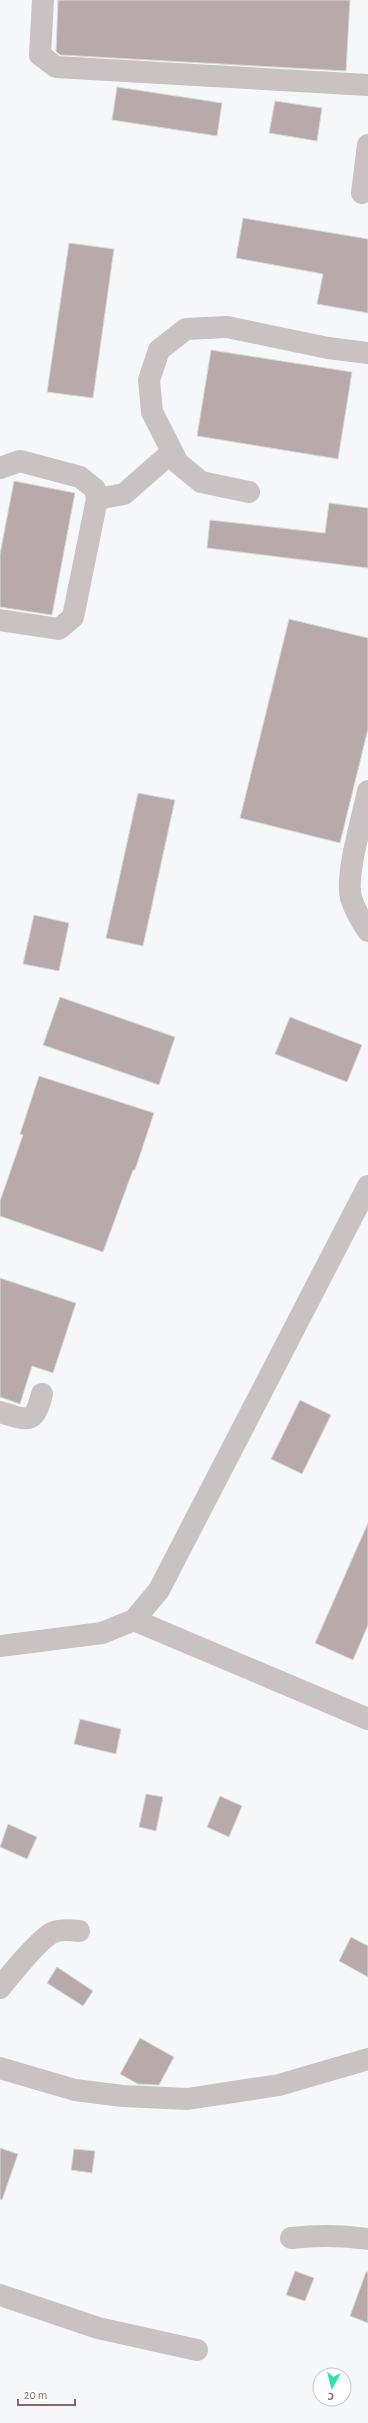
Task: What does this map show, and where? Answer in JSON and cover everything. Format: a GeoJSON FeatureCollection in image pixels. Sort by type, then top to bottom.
{"type":"FeatureCollection","features":[{"type":"Feature","properties":{"kind":"street"},"geometry":{"type":"LineString","coordinates":[[43,0],[40,55],[56,67],[368,85]]}},
{"type":"Feature","properties":{"kind":"street"},"geometry":{"type":"LineString","coordinates":[[362,193],[368,145]]}},
{"type":"Feature","properties":{"kind":"street"},"geometry":{"type":"LineString","coordinates":[[249,492],[201,482],[178,463],[152,412],[149,380],[159,350],[186,329],[227,327],[328,348],[368,353]]}},
{"type":"Feature","properties":{"kind":"street"},"geometry":{"type":"LineString","coordinates":[[96,499],[124,494],[172,452]]}},
{"type":"Feature","properties":{"kind":"street"},"geometry":{"type":"LineString","coordinates":[[0,468],[20,461],[80,477],[95,489],[96,499],[73,616],[59,629],[0,620]]}},
{"type":"Feature","properties":{"kind":"street"},"geometry":{"type":"LineString","coordinates":[[368,791],[350,877],[351,897],[361,921],[368,931]]}},
{"type":"Feature","properties":{"kind":"street"},"geometry":{"type":"LineString","coordinates":[[0,1646],[102,1633],[134,1620],[159,1590],[363,1194]]}},
{"type":"Feature","properties":{"kind":"street"},"geometry":{"type":"LineString","coordinates":[[0,1412],[26,1420],[33,1418],[38,1411],[42,1394]]}},
{"type":"Feature","properties":{"kind":"street"},"geometry":{"type":"LineString","coordinates":[[134,1620],[368,1718]]}},
{"type":"Feature","properties":{"kind":"street"},"geometry":{"type":"LineString","coordinates":[[0,1988],[21,1961],[53,1932],[63,1930],[79,1931]]}},
{"type":"Feature","properties":{"kind":"street"},"geometry":{"type":"LineString","coordinates":[[0,2068],[75,2090],[123,2096],[187,2099],[279,2085],[368,2059]]}},
{"type":"Feature","properties":{"kind":"street"},"geometry":{"type":"LineString","coordinates":[[291,2238],[313,2235],[350,2236],[368,2239]]}},
{"type":"Feature","properties":{"kind":"street"},"geometry":{"type":"LineString","coordinates":[[0,2295],[98,2328],[197,2350]]}},
{"type":"Feature","properties":{"kind":"building"},"geometry":{"type":"Polygon","coordinates":[[[58,0],[350,0],[346,71],[60,55],[56,51],[58,0]]]}},
{"type":"Feature","properties":{"kind":"building"},"geometry":{"type":"Polygon","coordinates":[[[117,87],[222,103],[217,136],[112,120],[117,87]]]}},
{"type":"Feature","properties":{"kind":"building"},"geometry":{"type":"Polygon","coordinates":[[[275,101],[322,108],[317,141],[269,133],[275,101]]]}},
{"type":"Feature","properties":{"kind":"building"},"geometry":{"type":"Polygon","coordinates":[[[243,218],[368,239],[368,313],[317,304],[323,274],[236,258],[243,218]]]}},
{"type":"Feature","properties":{"kind":"building"},"geometry":{"type":"Polygon","coordinates":[[[69,243],[114,249],[93,398],[47,392],[69,243]]]}},
{"type":"Feature","properties":{"kind":"building"},"geometry":{"type":"Polygon","coordinates":[[[211,350],[352,372],[338,459],[197,436],[211,350]]]}},
{"type":"Feature","properties":{"kind":"building"},"geometry":{"type":"Polygon","coordinates":[[[14,481],[75,493],[52,615],[0,607],[0,554],[14,481]]]}},
{"type":"Feature","properties":{"kind":"building"},"geometry":{"type":"Polygon","coordinates":[[[329,503],[368,508],[368,568],[207,548],[210,520],[325,533],[329,503]]]}},
{"type":"Feature","properties":{"kind":"building"},"geometry":{"type":"Polygon","coordinates":[[[289,619],[368,638],[368,729],[340,843],[240,818],[289,619]]]}},
{"type":"Feature","properties":{"kind":"building"},"geometry":{"type":"Polygon","coordinates":[[[138,793],[175,800],[143,946],[106,938],[138,793]]]}},
{"type":"Feature","properties":{"kind":"building"},"geometry":{"type":"Polygon","coordinates":[[[34,915],[69,923],[59,971],[23,964],[34,915]]]}},
{"type":"Feature","properties":{"kind":"building"},"geometry":{"type":"Polygon","coordinates":[[[60,997],[175,1037],[159,1085],[43,1045],[60,997]]]}},
{"type":"Feature","properties":{"kind":"building"},"geometry":{"type":"Polygon","coordinates":[[[290,1017],[362,1045],[347,1082],[275,1054],[290,1017]]]}},
{"type":"Feature","properties":{"kind":"building"},"geometry":{"type":"Polygon","coordinates":[[[39,1076],[154,1113],[135,1170],[133,1170],[103,1252],[0,1216],[0,1201],[23,1135],[20,1134],[39,1076]]]}},
{"type":"Feature","properties":{"kind":"building"},"geometry":{"type":"Polygon","coordinates":[[[0,1278],[76,1303],[53,1373],[32,1366],[20,1404],[0,1397],[0,1278]]]}},
{"type":"Feature","properties":{"kind":"building"},"geometry":{"type":"Polygon","coordinates":[[[300,1400],[331,1415],[302,1474],[271,1459],[300,1400]]]}},
{"type":"Feature","properties":{"kind":"building"},"geometry":{"type":"Polygon","coordinates":[[[368,1523],[368,1625],[353,1660],[315,1643],[368,1523]]]}},
{"type":"Feature","properties":{"kind":"building"},"geometry":{"type":"Polygon","coordinates":[[[80,1719],[121,1729],[116,1754],[74,1744],[80,1719]]]}},
{"type":"Feature","properties":{"kind":"building"},"geometry":{"type":"Polygon","coordinates":[[[146,1794],[163,1797],[156,1831],[139,1827],[146,1794]]]}},
{"type":"Feature","properties":{"kind":"building"},"geometry":{"type":"Polygon","coordinates":[[[220,1796],[242,1806],[229,1837],[207,1827],[220,1796]]]}},
{"type":"Feature","properties":{"kind":"building"},"geometry":{"type":"Polygon","coordinates":[[[8,1824],[37,1837],[27,1859],[0,1847],[8,1824]]]}},
{"type":"Feature","properties":{"kind":"building"},"geometry":{"type":"Polygon","coordinates":[[[351,1937],[368,1946],[368,1977],[339,1961],[351,1937]]]}},
{"type":"Feature","properties":{"kind":"building"},"geometry":{"type":"Polygon","coordinates":[[[57,1967],[93,1991],[83,2006],[47,1983],[57,1967]]]}},
{"type":"Feature","properties":{"kind":"building"},"geometry":{"type":"Polygon","coordinates":[[[140,2038],[174,2057],[159,2085],[138,2084],[120,2074],[140,2038]]]}},
{"type":"Feature","properties":{"kind":"building"},"geometry":{"type":"Polygon","coordinates":[[[0,2148],[18,2154],[2,2200],[0,2199],[0,2148]]]}},
{"type":"Feature","properties":{"kind":"building"},"geometry":{"type":"Polygon","coordinates":[[[74,2149],[95,2151],[92,2173],[71,2170],[74,2149]]]}},
{"type":"Feature","properties":{"kind":"building"},"geometry":{"type":"Polygon","coordinates":[[[295,2271],[314,2278],[305,2301],[286,2295],[295,2271]]]}},
{"type":"Feature","properties":{"kind":"building"},"geometry":{"type":"Polygon","coordinates":[[[366,2272],[368,2272],[368,2323],[350,2316],[366,2272]]]}}]}
